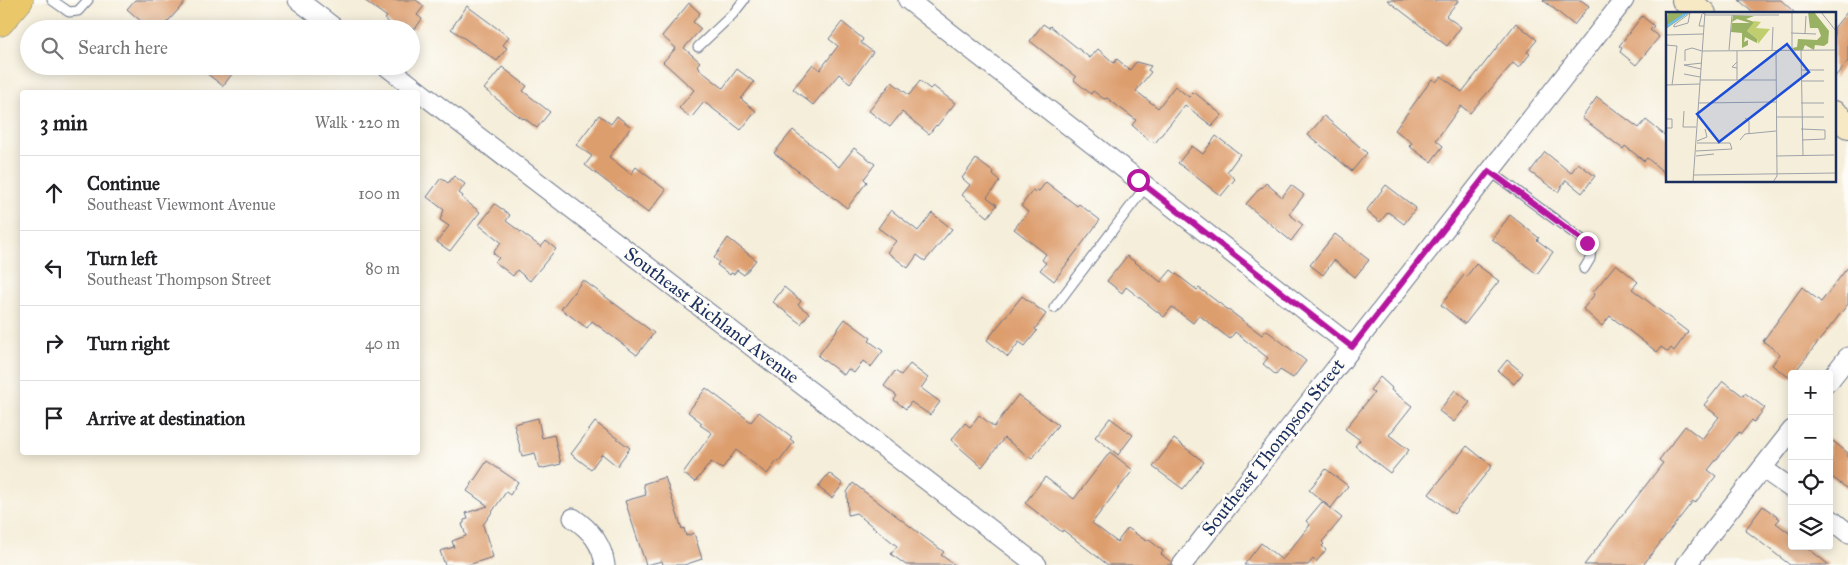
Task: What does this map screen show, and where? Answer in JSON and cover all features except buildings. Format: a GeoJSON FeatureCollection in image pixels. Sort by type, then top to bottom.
{"type":"FeatureCollection","features":[{"type":"Feature","properties":{"kind":"highway"},"geometry":{"type":"LineString","coordinates":[[0,22],[19,0]]}},
{"type":"Feature","properties":{"kind":"street"},"geometry":{"type":"LineString","coordinates":[[298,0],[324,20]]}},
{"type":"Feature","properties":{"kind":"street"},"geometry":{"type":"LineString","coordinates":[[908,0],[1352,347]]}},
{"type":"Feature","properties":{"kind":"street","name":"Southeast Thompson Street"},"geometry":{"type":"LineString","coordinates":[[1182,565],[1624,0]]}},
{"type":"Feature","properties":{"kind":"street"},"geometry":{"type":"LineString","coordinates":[[1685,0],[1700,12]]}},
{"type":"Feature","properties":{"kind":"street","name":"Southeast Richland Avenue"},"geometry":{"type":"LineString","coordinates":[[398,75],[417,90]]}},
{"type":"Feature","properties":{"kind":"street","name":"Southeast Richland Avenue"},"geometry":{"type":"LineString","coordinates":[[420,92],[1038,565]]}},
{"type":"Feature","properties":{"kind":"street"},"geometry":{"type":"LineString","coordinates":[[1833,376],[1848,357]]}},
{"type":"Feature","properties":{"kind":"street"},"geometry":{"type":"LineString","coordinates":[[1686,565],[1788,435]]}},
{"type":"Feature","properties":{"kind":"street"},"geometry":{"type":"LineString","coordinates":[[1762,468],[1788,486]]}},
{"type":"Feature","properties":{"kind":"street"},"geometry":{"type":"LineString","coordinates":[[573,518],[592,533],[600,546],[604,565]]}},
{"type":"Feature","properties":{"kind":"street"},"geometry":{"type":"LineString","coordinates":[[1833,521],[1848,533]]}},
{"type":"Feature","properties":{"kind":"lane"},"geometry":{"type":"LineString","coordinates":[[52,0],[69,12],[78,11],[88,0]]}},
{"type":"Feature","properties":{"kind":"lane"},"geometry":{"type":"LineString","coordinates":[[698,46],[733,14],[744,0]]}},
{"type":"Feature","properties":{"kind":"lane"},"geometry":{"type":"LineString","coordinates":[[1489,171],[1587,243],[1591,249],[1590,259],[1584,269]]}},
{"type":"Feature","properties":{"kind":"lane"},"geometry":{"type":"LineString","coordinates":[[1054,308],[1146,186]]}},
{"type":"Feature","properties":{"kind":"route"},"geometry":{"type":"LineString","coordinates":[[1138,180],[1352,347],[1489,171],[1587,243]]}}]}
